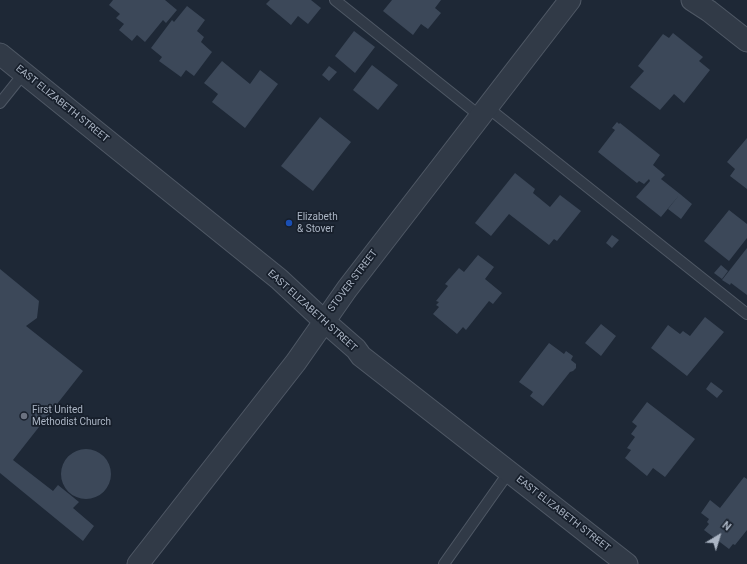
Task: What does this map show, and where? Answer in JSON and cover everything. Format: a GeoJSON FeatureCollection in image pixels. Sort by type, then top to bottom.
{"type":"FeatureCollection","features":[{"type":"Feature","properties":{"kind":"street","name":"STOVER STREET"},"geometry":{"type":"LineString","coordinates":[[138,564],[296,362],[324,321],[570,0]]}},
{"type":"Feature","properties":{"kind":"street"},"geometry":{"type":"LineString","coordinates":[[692,0],[709,11],[747,41]]}},
{"type":"Feature","properties":{"kind":"street","name":"EAST ELIZABETH STREET"},"geometry":{"type":"LineString","coordinates":[[0,54],[279,279],[356,349],[361,356],[627,564]]}},
{"type":"Feature","properties":{"kind":"lane"},"geometry":{"type":"LineString","coordinates":[[335,0],[484,111],[747,314]]}},
{"type":"Feature","properties":{"kind":"lane"},"geometry":{"type":"LineString","coordinates":[[0,103],[24,73]]}},
{"type":"Feature","properties":{"kind":"lane"},"geometry":{"type":"LineString","coordinates":[[444,564],[509,472]]}},
{"type":"Feature","properties":{"kind":"building"},"geometry":{"type":"Polygon","coordinates":[[[113,0],[165,0],[177,10],[166,23],[163,20],[145,42],[137,35],[132,41],[119,30],[124,24],[116,18],[120,14],[109,5],[113,0]]]}},
{"type":"Feature","properties":{"kind":"building"},"geometry":{"type":"Polygon","coordinates":[[[270,0],[311,0],[321,8],[308,24],[298,16],[291,25],[266,4],[270,0]]]}},
{"type":"Feature","properties":{"kind":"building"},"geometry":{"type":"Polygon","coordinates":[[[392,0],[441,0],[435,8],[441,13],[428,29],[421,24],[413,35],[383,11],[392,0]]]}},
{"type":"Feature","properties":{"kind":"building"},"geometry":{"type":"Polygon","coordinates":[[[187,6],[205,20],[197,31],[204,37],[201,42],[212,52],[194,76],[186,70],[181,77],[159,61],[162,57],[151,48],[172,20],[174,22],[187,6]]]}},
{"type":"Feature","properties":{"kind":"building"},"geometry":{"type":"Polygon","coordinates":[[[354,31],[375,47],[355,73],[335,56],[354,31]]]}},
{"type":"Feature","properties":{"kind":"building"},"geometry":{"type":"Polygon","coordinates":[[[673,33],[703,57],[699,61],[710,70],[684,103],[674,94],[660,110],[630,87],[644,71],[638,66],[663,34],[669,38],[673,33]]]}},
{"type":"Feature","properties":{"kind":"building"},"geometry":{"type":"Polygon","coordinates":[[[222,61],[250,84],[260,70],[278,84],[245,128],[212,102],[218,94],[204,83],[222,61]]]}},
{"type":"Feature","properties":{"kind":"building"},"geometry":{"type":"Polygon","coordinates":[[[372,65],[398,85],[378,110],[353,90],[372,65]]]}},
{"type":"Feature","properties":{"kind":"building"},"geometry":{"type":"Polygon","coordinates":[[[329,66],[337,72],[329,81],[322,75],[329,66]]]}},
{"type":"Feature","properties":{"kind":"building"},"geometry":{"type":"Polygon","coordinates":[[[320,117],[351,142],[313,191],[281,166],[320,117]]]}},
{"type":"Feature","properties":{"kind":"building"},"geometry":{"type":"Polygon","coordinates":[[[617,122],[660,155],[653,165],[665,175],[661,179],[680,194],[661,217],[636,197],[650,181],[649,179],[644,184],[639,181],[637,183],[598,152],[615,130],[612,128],[617,122]]]}},
{"type":"Feature","properties":{"kind":"building"},"geometry":{"type":"Polygon","coordinates":[[[747,138],[747,189],[730,176],[735,169],[727,162],[747,138]]]}},
{"type":"Feature","properties":{"kind":"building"},"geometry":{"type":"Polygon","coordinates":[[[515,173],[535,189],[533,193],[550,207],[560,195],[581,211],[557,241],[554,239],[549,245],[509,214],[491,236],[475,223],[515,173]]]}},
{"type":"Feature","properties":{"kind":"building"},"geometry":{"type":"Polygon","coordinates":[[[680,194],[692,204],[681,219],[668,209],[680,194]]]}},
{"type":"Feature","properties":{"kind":"building"},"geometry":{"type":"Polygon","coordinates":[[[729,210],[747,224],[747,238],[729,261],[704,241],[729,210]]]}},
{"type":"Feature","properties":{"kind":"building"},"geometry":{"type":"Polygon","coordinates":[[[612,235],[619,240],[612,248],[606,243],[612,235]]]}},
{"type":"Feature","properties":{"kind":"building"},"geometry":{"type":"Polygon","coordinates":[[[747,248],[747,295],[731,283],[730,285],[722,280],[747,248]]]}},
{"type":"Feature","properties":{"kind":"building"},"geometry":{"type":"Polygon","coordinates":[[[478,255],[494,267],[485,279],[502,293],[493,304],[489,301],[466,330],[463,327],[457,334],[433,314],[439,307],[436,305],[439,302],[436,301],[448,286],[445,284],[459,268],[464,272],[478,255]]]}},
{"type":"Feature","properties":{"kind":"building"},"geometry":{"type":"Polygon","coordinates":[[[721,265],[728,271],[722,279],[714,273],[721,265]]]}},
{"type":"Feature","properties":{"kind":"building","name":"First United Methodist Church"},"geometry":{"type":"Polygon","coordinates":[[[0,269],[39,301],[37,318],[26,326],[83,371],[13,460],[53,491],[58,485],[79,502],[73,508],[94,526],[83,541],[0,473],[0,269]]]}},
{"type":"Feature","properties":{"kind":"building"},"geometry":{"type":"Polygon","coordinates":[[[705,317],[724,332],[687,376],[651,348],[668,325],[680,334],[683,331],[690,336],[705,317]]]}},
{"type":"Feature","properties":{"kind":"building"},"geometry":{"type":"Polygon","coordinates":[[[601,324],[616,336],[601,356],[585,343],[601,324]]]}},
{"type":"Feature","properties":{"kind":"building"},"geometry":{"type":"Polygon","coordinates":[[[549,343],[564,354],[566,351],[573,356],[571,360],[576,364],[576,368],[570,372],[543,406],[530,396],[533,392],[519,382],[549,343]]]}},
{"type":"Feature","properties":{"kind":"building"},"geometry":{"type":"Polygon","coordinates":[[[711,382],[723,391],[717,398],[706,389],[711,382]]]}},
{"type":"Feature","properties":{"kind":"building"},"geometry":{"type":"Polygon","coordinates":[[[647,402],[695,439],[665,477],[653,468],[647,476],[625,458],[631,450],[627,448],[635,437],[631,434],[637,426],[632,422],[647,402]]]}},
{"type":"Feature","properties":{"kind":"building"},"geometry":{"type":"Polygon","coordinates":[[[81,449],[91,449],[104,456],[111,469],[111,479],[104,492],[91,499],[81,499],[72,495],[65,488],[61,479],[61,469],[65,460],[72,453],[81,449]]]}},
{"type":"Feature","properties":{"kind":"building"},"geometry":{"type":"Polygon","coordinates":[[[744,477],[747,479],[747,530],[735,545],[733,544],[729,549],[704,530],[709,524],[707,522],[709,519],[701,513],[710,500],[720,508],[744,477]]]}},
{"type":"Feature","properties":{"kind":"place","name":"Elizabeth & Stover"},"geometry":{"type":"Point","coordinates":[289,223]}},
{"type":"Feature","properties":{"kind":"place","name":"First United Methodist Church"},"geometry":{"type":"Point","coordinates":[24,416]}}]}
